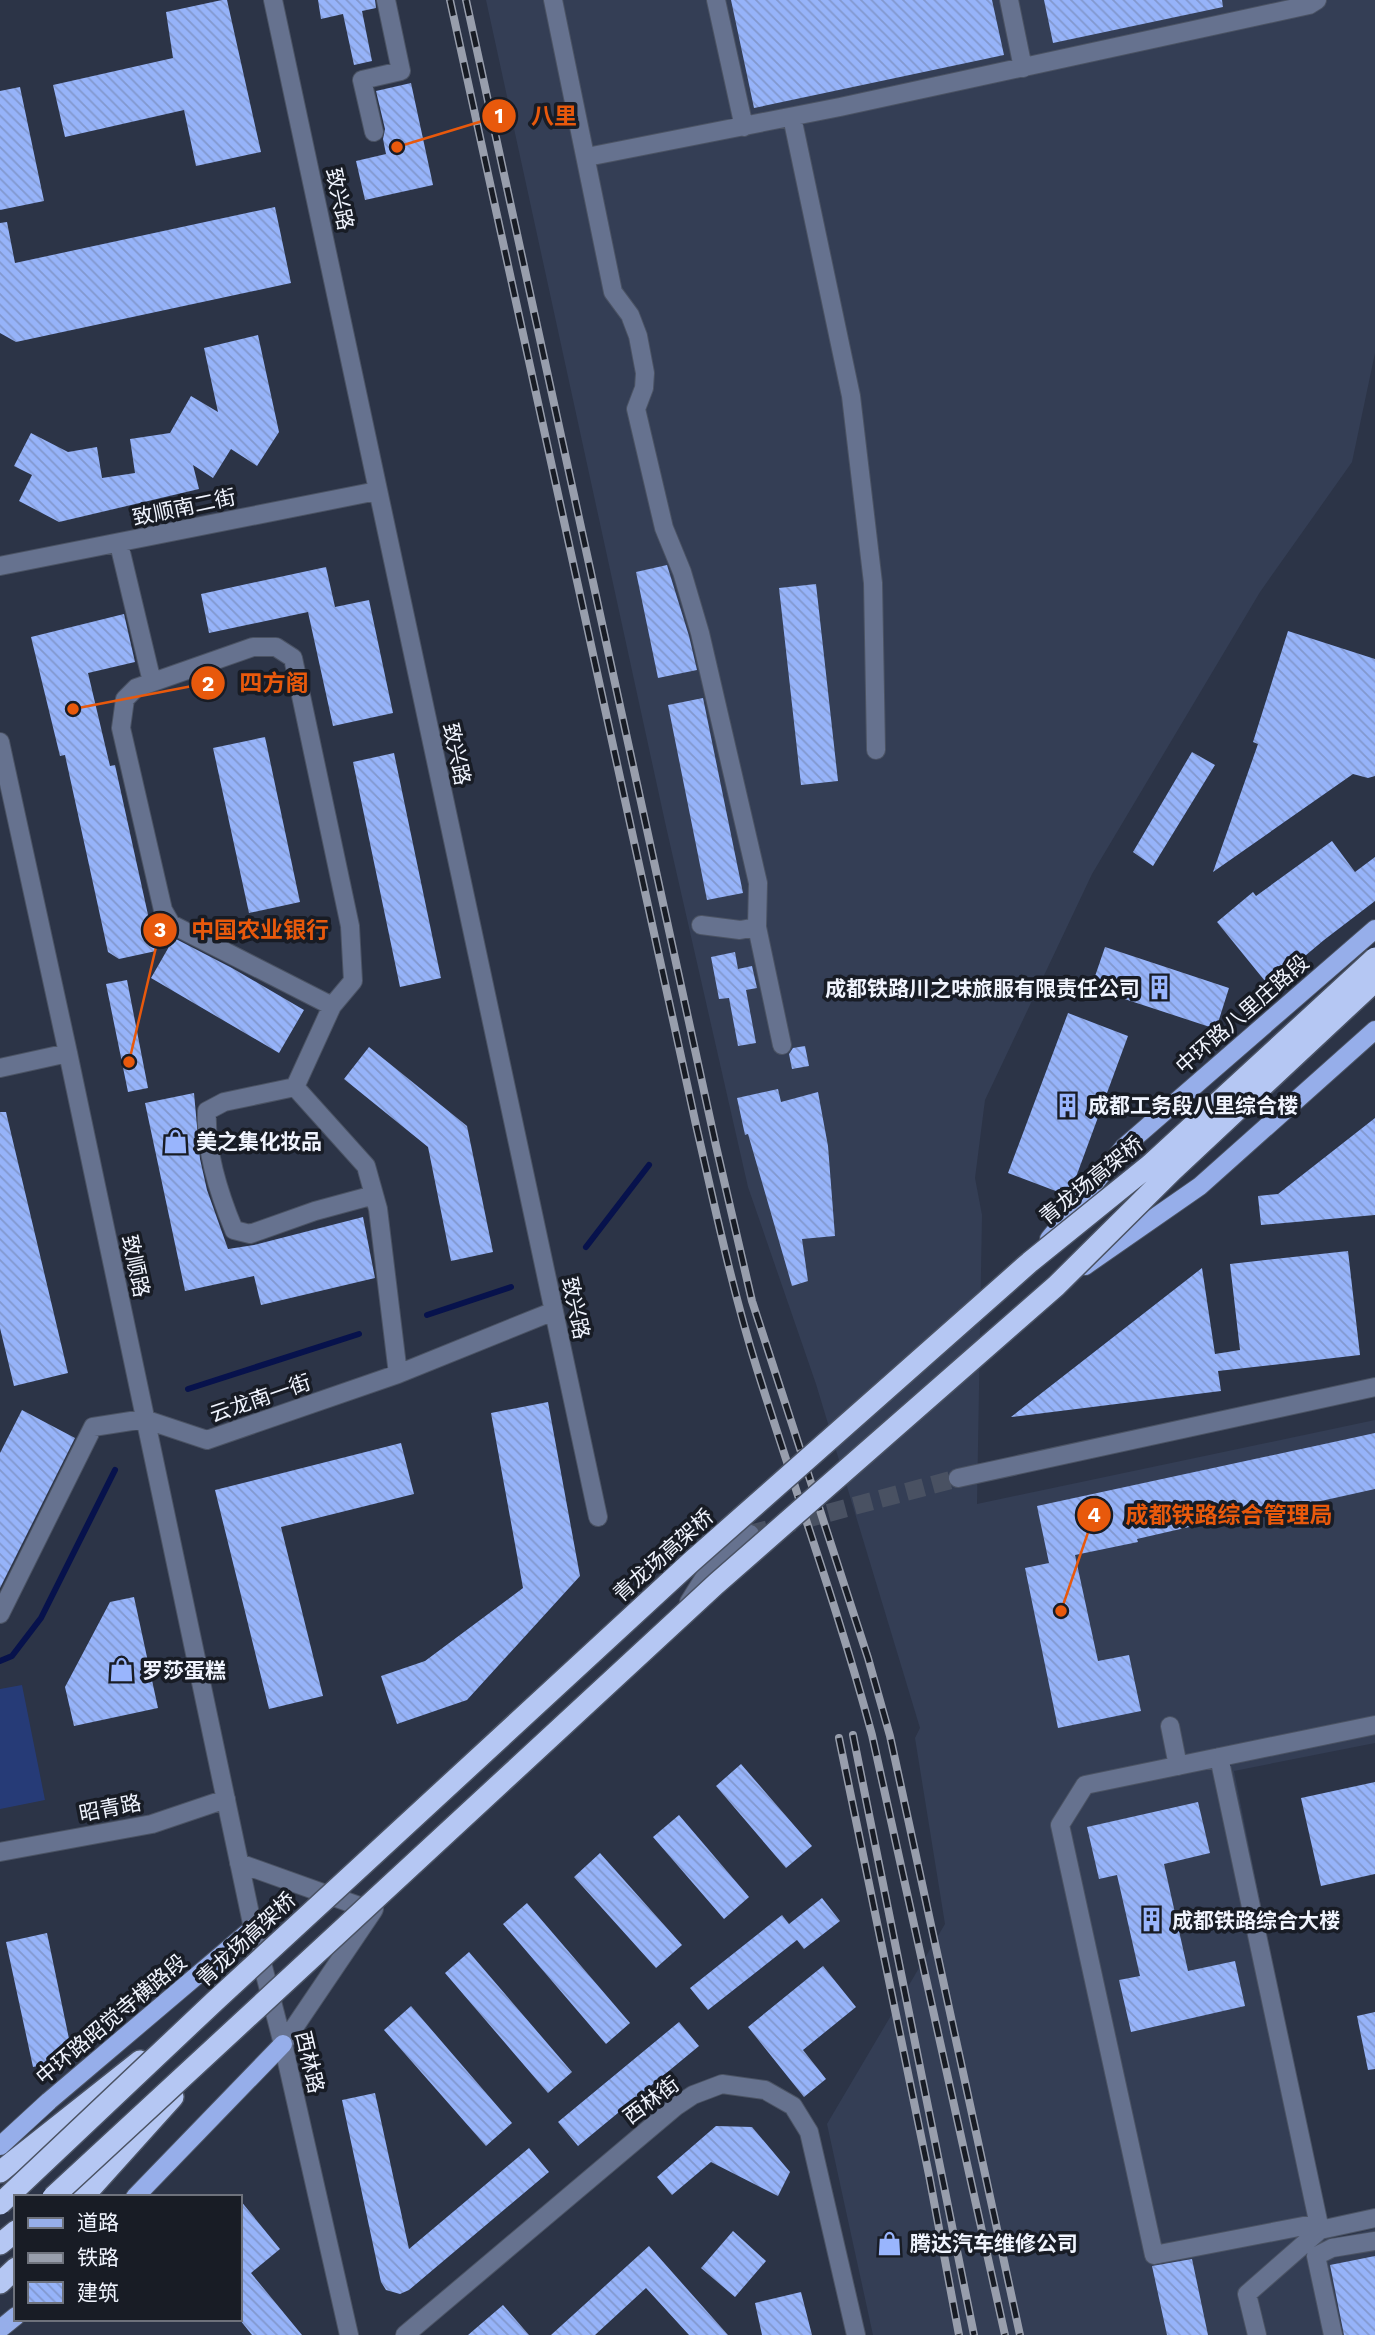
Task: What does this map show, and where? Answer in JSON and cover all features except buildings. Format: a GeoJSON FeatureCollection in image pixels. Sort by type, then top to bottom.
{"type":"FeatureCollection","features":[{"type":"Feature","properties":{"kind":"highway","name":"青龙场高架桥"},"geometry":{"type":"LineString","coordinates":[[0,2204],[215,2001],[691,1562],[1030,1262],[1150,1165],[1375,958]]}},
{"type":"Feature","properties":{"kind":"highway"},"geometry":{"type":"LineString","coordinates":[[55,2195],[716,1584],[1056,1286],[1173,1170],[1375,981]]}},
{"type":"Feature","properties":{"kind":"highway"},"geometry":{"type":"LineString","coordinates":[[0,2172],[215,2001]]}},
{"type":"Feature","properties":{"kind":"highway"},"geometry":{"type":"LineString","coordinates":[[85,2195],[234,2029]]}},
{"type":"Feature","properties":{"kind":"highway"},"geometry":{"type":"LineString","coordinates":[[0,2244],[14,2233]]}},
{"type":"Feature","properties":{"kind":"highway"},"geometry":{"type":"LineString","coordinates":[[0,2283],[14,2270]]}},
{"type":"Feature","properties":{"kind":"main road","name":"中环路八里庄路段"},"geometry":{"type":"LineString","coordinates":[[1030,1262],[1124,1147],[1375,929]]}},
{"type":"Feature","properties":{"kind":"main road"},"geometry":{"type":"LineString","coordinates":[[1056,1286],[1200,1186],[1375,1030]]}},
{"type":"Feature","properties":{"kind":"main road","name":"中环路昭觉寺横路段"},"geometry":{"type":"LineString","coordinates":[[0,2146],[49,2101],[253,1928]]}},
{"type":"Feature","properties":{"kind":"main road"},"geometry":{"type":"LineString","coordinates":[[137,2195],[283,2044]]}},
{"type":"Feature","properties":{"kind":"main road"},"geometry":{"type":"LineString","coordinates":[[0,2329],[14,2318]]}},
{"type":"Feature","properties":{"kind":"street","name":"致兴路"},"geometry":{"type":"LineString","coordinates":[[273,0],[598,1517]]}},
{"type":"Feature","properties":{"kind":"street"},"geometry":{"type":"LineString","coordinates":[[374,132],[362,80],[401,71],[386,0]]}},
{"type":"Feature","properties":{"kind":"street"},"geometry":{"type":"LineString","coordinates":[[553,0],[614,292],[630,315],[640,346],[645,373],[644,388],[636,409],[664,528],[682,572],[700,633],[758,883],[757,927],[782,1045]]}},
{"type":"Feature","properties":{"kind":"street"},"geometry":{"type":"LineString","coordinates":[[716,0],[744,127]]}},
{"type":"Feature","properties":{"kind":"street"},"geometry":{"type":"LineString","coordinates":[[1009,0],[1023,68]]}},
{"type":"Feature","properties":{"kind":"street"},"geometry":{"type":"LineString","coordinates":[[587,157],[1023,68],[1312,2]]}},
{"type":"Feature","properties":{"kind":"street"},"geometry":{"type":"LineString","coordinates":[[792,117],[851,396],[873,583],[876,750]]}},
{"type":"Feature","properties":{"kind":"street","name":"致顺南二街"},"geometry":{"type":"LineString","coordinates":[[0,566],[377,491]]}},
{"type":"Feature","properties":{"kind":"street"},"geometry":{"type":"LineString","coordinates":[[119,544],[152,682]]}},
{"type":"Feature","properties":{"kind":"street"},"geometry":{"type":"LineString","coordinates":[[295,1087],[332,1006],[353,981],[350,926],[293,658],[276,647],[253,647],[136,688],[125,699],[121,728],[163,910],[171,924],[332,1006]]}},
{"type":"Feature","properties":{"kind":"street","name":"致顺路"},"geometry":{"type":"LineString","coordinates":[[0,742],[226,1799]]}},
{"type":"Feature","properties":{"kind":"street"},"geometry":{"type":"LineString","coordinates":[[701,925],[740,930],[757,927]]}},
{"type":"Feature","properties":{"kind":"street"},"geometry":{"type":"LineString","coordinates":[[0,1068],[68,1053]]}},
{"type":"Feature","properties":{"kind":"street"},"geometry":{"type":"LineString","coordinates":[[295,1087],[224,1102],[207,1111],[206,1131],[234,1230],[250,1234],[316,1211],[374,1195]]}},
{"type":"Feature","properties":{"kind":"street"},"geometry":{"type":"LineString","coordinates":[[295,1087],[366,1166],[378,1209],[398,1374]]}},
{"type":"Feature","properties":{"kind":"street","name":"云龙南一街"},"geometry":{"type":"LineString","coordinates":[[0,1614],[93,1427],[144,1419],[207,1440],[398,1374],[554,1311]]}},
{"type":"Feature","properties":{"kind":"street"},"geometry":{"type":"LineString","coordinates":[[958,1478],[1375,1387]]}},
{"type":"Feature","properties":{"kind":"street"},"geometry":{"type":"LineString","coordinates":[[283,2044],[373,1911],[668,1635],[716,1559],[750,1534]]}},
{"type":"Feature","properties":{"kind":"street"},"geometry":{"type":"LineString","coordinates":[[1375,1725],[1085,1785],[1060,1825],[1154,2255],[1375,2218]]}},
{"type":"Feature","properties":{"kind":"street"},"geometry":{"type":"LineString","coordinates":[[1170,1726],[1178,1766]]}},
{"type":"Feature","properties":{"kind":"street"},"geometry":{"type":"LineString","coordinates":[[1219,1757],[1320,2226]]}},
{"type":"Feature","properties":{"kind":"street","name":"昭青路"},"geometry":{"type":"LineString","coordinates":[[0,1852],[152,1824],[226,1799]]}},
{"type":"Feature","properties":{"kind":"street","name":"西林路"},"geometry":{"type":"LineString","coordinates":[[226,1799],[253,1928],[283,2044],[349,2335]]}},
{"type":"Feature","properties":{"kind":"street"},"geometry":{"type":"LineString","coordinates":[[239,1863],[373,1911]]}},
{"type":"Feature","properties":{"kind":"street","name":"西林街"},"geometry":{"type":"LineString","coordinates":[[405,2335],[675,2107],[693,2095],[722,2084],[765,2090],[793,2106],[809,2132],[856,2335]]}},
{"type":"Feature","properties":{"kind":"street"},"geometry":{"type":"LineString","coordinates":[[1257,2335],[1247,2294],[1320,2226]]}},
{"type":"Feature","properties":{"kind":"street"},"geometry":{"type":"LineString","coordinates":[[1332,2335],[1316,2256],[1332,2248],[1375,2241]]}},
{"type":"Feature","properties":{"kind":"shaded area"},"geometry":{"type":"Polygon","coordinates":[[[486,0],[1375,0],[1375,353],[1352,462],[1260,592],[1092,874],[985,1100],[975,1178],[982,1215],[977,1504],[1375,1420],[1375,1743],[1234,1771],[1328,2240],[1375,2229],[1375,2335],[873,2335],[827,2124],[945,1924],[915,1738],[920,1728],[816,1384],[748,1187],[665,822],[486,0]]]}},
{"type":"Feature","properties":{"kind":"shaded area"},"geometry":{"type":"Polygon","coordinates":[[[22,1685],[45,1800],[0,1809],[0,1689],[22,1685]]]}},
{"type":"Feature","properties":{"kind":"waterway"},"geometry":{"type":"LineString","coordinates":[[586,1247],[649,1165]]}},
{"type":"Feature","properties":{"kind":"waterway"},"geometry":{"type":"LineString","coordinates":[[427,1315],[511,1287]]}},
{"type":"Feature","properties":{"kind":"waterway"},"geometry":{"type":"LineString","coordinates":[[188,1389],[359,1334]]}},
{"type":"Feature","properties":{"kind":"waterway"},"geometry":{"type":"LineString","coordinates":[[0,1661],[12,1656],[41,1618],[115,1470]]}},
{"type":"Feature","properties":{"kind":"tunnel"},"geometry":{"type":"LineString","coordinates":[[750,1534],[958,1478]]}},
{"type":"Feature","properties":{"kind":"railway"},"geometry":{"type":"LineString","coordinates":[[450,0],[724,1248],[757,1369],[831,1597],[872,1735],[1005,2335]]}},
{"type":"Feature","properties":{"kind":"railway"},"geometry":{"type":"LineString","coordinates":[[466,0],[752,1301],[868,1658],[890,1736],[1020,2335]]}},
{"type":"Feature","properties":{"kind":"railway"},"geometry":{"type":"LineString","coordinates":[[853,1735],[974,2335]]}},
{"type":"Feature","properties":{"kind":"railway"},"geometry":{"type":"LineString","coordinates":[[839,1738],[929,2175],[959,2335]]}},
{"type":"Feature","properties":{"kind":"place","name":"八里"},"geometry":{"type":"Point","coordinates":[397,147]}},
{"type":"Feature","properties":{"kind":"place","name":"四方阁"},"geometry":{"type":"Point","coordinates":[73,709]}},
{"type":"Feature","properties":{"kind":"place","name":"成都铁路川之味旅服有限责任公司"},"geometry":{"type":"Point","coordinates":[1160,988]}},
{"type":"Feature","properties":{"kind":"place","name":"中国农业银行"},"geometry":{"type":"Point","coordinates":[129,1062]}},
{"type":"Feature","properties":{"kind":"place","name":"成都工务段八里综合楼"},"geometry":{"type":"Point","coordinates":[1068,1105]}},
{"type":"Feature","properties":{"kind":"place","name":"美之集化妆品"},"geometry":{"type":"Point","coordinates":[176,1141]}},
{"type":"Feature","properties":{"kind":"place","name":"成都铁路综合管理局"},"geometry":{"type":"Point","coordinates":[1061,1611]}},
{"type":"Feature","properties":{"kind":"place","name":"罗莎蛋糕"},"geometry":{"type":"Point","coordinates":[122,1670]}},
{"type":"Feature","properties":{"kind":"place","name":"成都铁路综合大楼"},"geometry":{"type":"Point","coordinates":[1152,1920]}},
{"type":"Feature","properties":{"kind":"place","name":"腾达汽车维修公司"},"geometry":{"type":"Point","coordinates":[890,2243]}}]}
